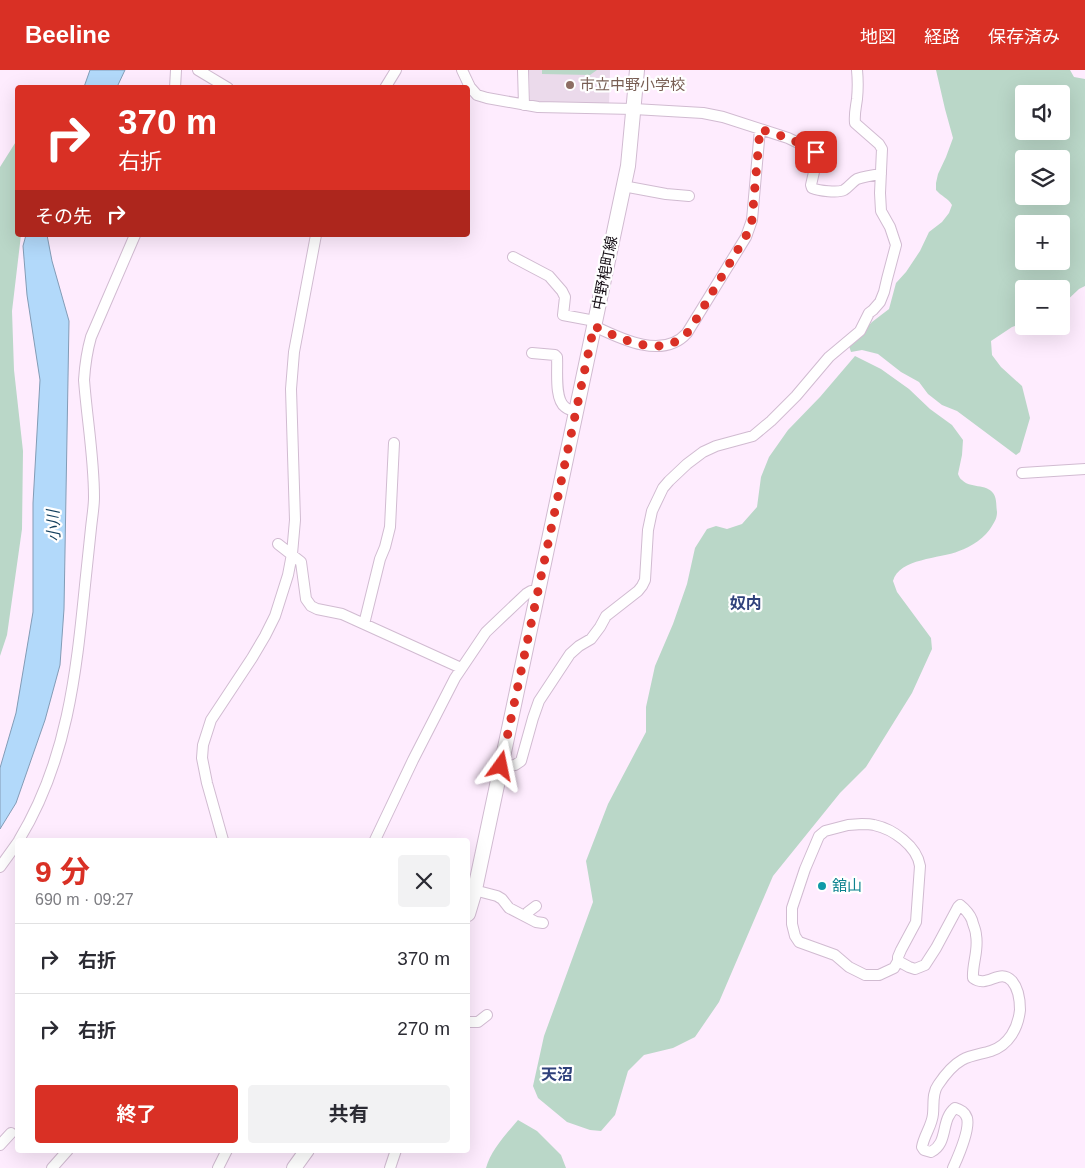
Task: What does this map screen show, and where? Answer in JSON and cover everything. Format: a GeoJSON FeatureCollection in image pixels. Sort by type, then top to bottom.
{"type":"FeatureCollection","features":[{"type":"Feature","properties":{"kind":"main road","name":"中野梍町線"},"geometry":{"type":"LineString","coordinates":[[470,906],[628,166],[637,70]]}},
{"type":"Feature","properties":{"kind":"main road"},"geometry":{"type":"LineString","coordinates":[[294,1168],[305,1153]]}},
{"type":"Feature","properties":{"kind":"street"},"geometry":{"type":"LineString","coordinates":[[175,85],[176,70]]}},
{"type":"Feature","properties":{"kind":"street"},"geometry":{"type":"LineString","coordinates":[[198,70],[223,85]]}},
{"type":"Feature","properties":{"kind":"street"},"geometry":{"type":"LineString","coordinates":[[387,85],[396,70]]}},
{"type":"Feature","properties":{"kind":"street"},"geometry":{"type":"LineString","coordinates":[[462,70],[469,85]]}},
{"type":"Feature","properties":{"kind":"street"},"geometry":{"type":"LineString","coordinates":[[523,70],[524,105]]}},
{"type":"Feature","properties":{"kind":"street"},"geometry":{"type":"LineString","coordinates":[[501,766],[514,766],[521,761],[539,702],[570,654],[591,639],[606,616],[642,586],[652,511],[668,481],[703,452],[716,446],[753,436],[772,422],[829,357],[860,331],[869,313],[880,302],[896,245],[890,227],[881,211],[882,149],[879,144],[855,123],[854,111],[858,87],[857,70]]}},
{"type":"Feature","properties":{"kind":"street"},"geometry":{"type":"LineString","coordinates":[[470,87],[477,94],[487,98],[524,105],[703,113],[760,129],[788,138],[813,150],[817,155],[817,159],[811,185],[816,190],[844,190],[859,178],[881,174]]}},
{"type":"Feature","properties":{"kind":"street"},"geometry":{"type":"LineString","coordinates":[[513,256],[549,276],[562,291],[565,297],[563,315],[595,324],[626,340],[655,346],[672,344],[687,333],[750,227],[760,129]]}},
{"type":"Feature","properties":{"kind":"street"},"geometry":{"type":"LineString","coordinates":[[623,186],[689,196]]}},
{"type":"Feature","properties":{"kind":"street"},"geometry":{"type":"LineString","coordinates":[[20,838],[41,799],[63,737],[76,668],[94,498],[84,380],[88,349],[91,337],[134,237]]}},
{"type":"Feature","properties":{"kind":"street"},"geometry":{"type":"LineString","coordinates":[[222,838],[207,783],[202,758],[203,745],[211,720],[252,658],[275,616],[288,575],[295,520],[291,389],[294,352],[316,237]]}},
{"type":"Feature","properties":{"kind":"street"},"geometry":{"type":"LineString","coordinates":[[532,353],[556,355],[556,375],[560,400],[565,408],[576,412]]}},
{"type":"Feature","properties":{"kind":"street"},"geometry":{"type":"LineString","coordinates":[[364,624],[380,559],[389,533],[394,443]]}},
{"type":"Feature","properties":{"kind":"street"},"geometry":{"type":"LineString","coordinates":[[1022,473],[1085,469]]}},
{"type":"Feature","properties":{"kind":"street"},"geometry":{"type":"LineString","coordinates":[[278,544],[301,562],[308,604],[317,609],[342,614],[461,668]]}},
{"type":"Feature","properties":{"kind":"street"},"geometry":{"type":"LineString","coordinates":[[376,838],[431,724],[461,668],[486,632],[526,594],[538,591]]}},
{"type":"Feature","properties":{"kind":"street"},"geometry":{"type":"LineString","coordinates":[[856,824],[875,825],[906,842],[919,859],[916,922],[901,950],[898,961],[894,968],[879,975],[865,975],[849,968],[835,956],[799,942],[794,936],[792,908],[815,843],[825,831],[856,824]]}},
{"type":"Feature","properties":{"kind":"street"},"geometry":{"type":"LineString","coordinates":[[0,867],[15,845]]}},
{"type":"Feature","properties":{"kind":"street"},"geometry":{"type":"LineString","coordinates":[[474,890],[497,896],[509,908],[536,922],[543,923]]}},
{"type":"Feature","properties":{"kind":"street"},"geometry":{"type":"LineString","coordinates":[[526,916],[536,906]]}},
{"type":"Feature","properties":{"kind":"street"},"geometry":{"type":"LineString","coordinates":[[898,961],[915,969],[925,965],[960,906],[970,916],[976,934],[973,978],[982,982],[1001,976],[1006,977],[1013,983],[1018,996],[1020,1007],[1018,1023],[1014,1033],[997,1049],[960,1061],[937,1085],[935,1090],[931,1124],[922,1146],[924,1150],[931,1152],[938,1148],[942,1141],[946,1120],[950,1112],[955,1108],[960,1110],[967,1118],[968,1126],[953,1168]]}},
{"type":"Feature","properties":{"kind":"street"},"geometry":{"type":"LineString","coordinates":[[470,1022],[478,1022],[486,1015]]}},
{"type":"Feature","properties":{"kind":"street"},"geometry":{"type":"LineString","coordinates":[[0,1145],[11,1133]]}},
{"type":"Feature","properties":{"kind":"street"},"geometry":{"type":"LineString","coordinates":[[52,1168],[65,1153]]}},
{"type":"Feature","properties":{"kind":"street"},"geometry":{"type":"LineString","coordinates":[[218,1168],[225,1153]]}},
{"type":"Feature","properties":{"kind":"street"},"geometry":{"type":"LineString","coordinates":[[390,1168],[395,1153]]}},
{"type":"Feature","properties":{"kind":"shaded area","name":"市立中野小学校"},"geometry":{"type":"Polygon","coordinates":[[[529,70],[610,70],[609,106],[530,101],[529,70]]]}},
{"type":"Feature","properties":{"kind":"green space"},"geometry":{"type":"Polygon","coordinates":[[[542,70],[597,70],[590,75],[542,74],[542,70]]]}},
{"type":"Feature","properties":{"kind":"green space"},"geometry":{"type":"Polygon","coordinates":[[[936,70],[1070,70],[1074,77],[1085,79],[1085,286],[1070,298],[1070,280],[1015,280],[1015,326],[991,341],[992,355],[1001,367],[1022,386],[1030,418],[1020,452],[1016,455],[957,411],[942,405],[928,394],[919,382],[901,372],[878,354],[862,350],[851,352],[849,346],[872,322],[889,309],[896,283],[920,251],[929,232],[942,222],[949,213],[952,205],[936,190],[936,183],[953,138],[936,70]]]}},
{"type":"Feature","properties":{"kind":"green space"},"geometry":{"type":"Polygon","coordinates":[[[15,143],[15,237],[21,237],[12,311],[14,370],[23,451],[22,529],[7,635],[0,656],[0,167],[15,143]]]}},
{"type":"Feature","properties":{"kind":"green space"},"geometry":{"type":"Polygon","coordinates":[[[855,356],[881,369],[909,389],[930,409],[952,425],[963,440],[958,474],[965,482],[987,488],[993,493],[996,502],[996,519],[986,534],[968,547],[951,554],[921,560],[903,568],[897,573],[893,581],[897,592],[931,638],[932,649],[912,693],[866,767],[840,793],[773,876],[719,1002],[695,1037],[673,1048],[644,1055],[628,1071],[615,1115],[601,1131],[590,1130],[567,1122],[538,1098],[533,1086],[544,1036],[593,902],[586,861],[608,804],[646,732],[646,707],[655,666],[687,584],[695,548],[707,529],[716,526],[727,529],[742,524],[757,507],[761,477],[769,457],[788,430],[820,397],[855,356]]]}},
{"type":"Feature","properties":{"kind":"green space"},"geometry":{"type":"Polygon","coordinates":[[[518,1120],[537,1131],[561,1155],[566,1168],[486,1168],[495,1149],[518,1120]]]}},
{"type":"Feature","properties":{"kind":"water"},"geometry":{"type":"Polygon","coordinates":[[[90,70],[125,70],[118,85],[85,85],[90,70]]]}},
{"type":"Feature","properties":{"kind":"water","name":"小川"},"geometry":{"type":"Polygon","coordinates":[[[25,237],[47,237],[52,261],[69,321],[64,609],[60,665],[45,720],[16,803],[0,829],[0,768],[16,713],[33,612],[33,503],[40,380],[27,295],[23,246],[25,237]]]}},
{"type":"Feature","properties":{"kind":"place","name":"市立中野小学校"},"geometry":{"type":"Point","coordinates":[570,85]}},
{"type":"Feature","properties":{"kind":"place","name":"舘山"},"geometry":{"type":"Point","coordinates":[822,886]}},
{"type":"Feature","properties":{"kind":"district","name":"奴内"},"geometry":{"type":"Point","coordinates":[746,603]}},
{"type":"Feature","properties":{"kind":"district","name":"天沼"},"geometry":{"type":"Point","coordinates":[557,1074]}},
{"type":"Feature","properties":{"kind":"route"},"geometry":{"type":"LineString","coordinates":[[501,766],[594,326],[626,340],[655,346],[672,344],[684,337],[750,227],[760,129],[788,138],[816,152]]}}]}
